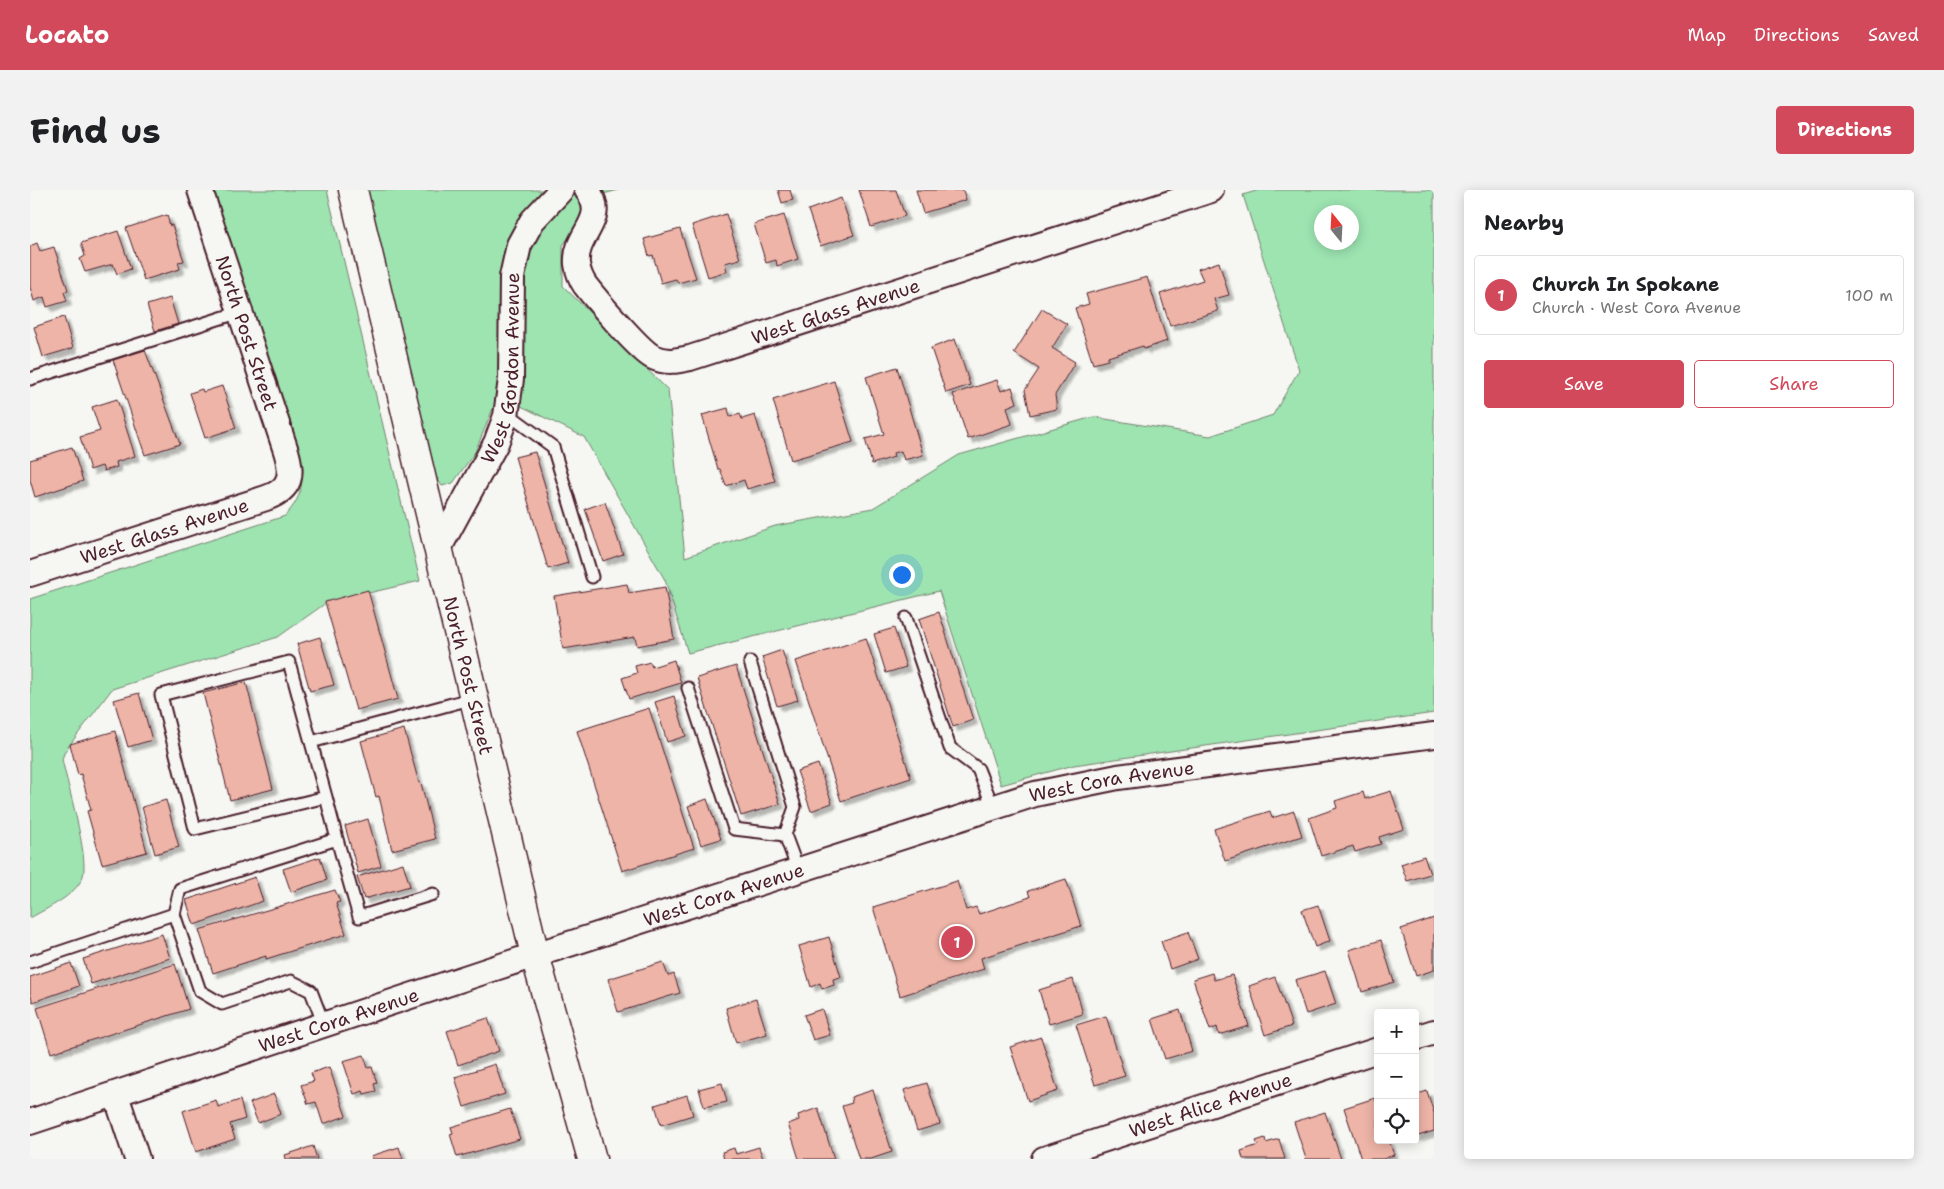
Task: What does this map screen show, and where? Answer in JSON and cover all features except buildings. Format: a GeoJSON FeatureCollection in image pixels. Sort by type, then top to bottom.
{"type":"FeatureCollection","features":[{"type":"Feature","properties":{"kind":"street","name":"North Post Street"},"geometry":{"type":"LineString","coordinates":[[200,190],[286,451],[290,465],[290,476]]}},
{"type":"Feature","properties":{"kind":"street","name":"North Post Street"},"geometry":{"type":"LineString","coordinates":[[353,190],[534,956],[592,1159]]}},
{"type":"Feature","properties":{"kind":"street","name":"West Gordon Avenue"},"geometry":{"type":"LineString","coordinates":[[439,548],[496,443],[506,416],[511,378],[512,277],[514,260],[519,245],[532,220],[561,190]]}},
{"type":"Feature","properties":{"kind":"street","name":"West Glass Avenue"},"geometry":{"type":"LineString","coordinates":[[587,190],[596,209],[594,219],[578,247],[577,264],[581,278],[644,351],[657,359],[672,362],[690,358],[1211,190]]}},
{"type":"Feature","properties":{"kind":"street","name":"West Glass Avenue"},"geometry":{"type":"LineString","coordinates":[[30,574],[266,498],[284,488],[290,476]]}},
{"type":"Feature","properties":{"kind":"street","name":"West Cora Avenue"},"geometry":{"type":"LineString","coordinates":[[30,1122],[1034,794],[1118,777],[1434,734]]}},
{"type":"Feature","properties":{"kind":"street"},"geometry":{"type":"LineString","coordinates":[[1419,1037],[1434,1032]]}},
{"type":"Feature","properties":{"kind":"street","name":"West Alice Avenue"},"geometry":{"type":"LineString","coordinates":[[1044,1159],[1374,1051]]}},
{"type":"Feature","properties":{"kind":"street"},"geometry":{"type":"LineString","coordinates":[[116,1095],[137,1159]]}},
{"type":"Feature","properties":{"kind":"lane"},"geometry":{"type":"LineString","coordinates":[[30,379],[240,312]]}},
{"type":"Feature","properties":{"kind":"lane"},"geometry":{"type":"LineString","coordinates":[[506,416],[515,419],[553,448],[592,577]]}},
{"type":"Feature","properties":{"kind":"lane"},"geometry":{"type":"LineString","coordinates":[[906,618],[950,748],[978,769],[993,808]]}},
{"type":"Feature","properties":{"kind":"lane"},"geometry":{"type":"LineString","coordinates":[[326,797],[195,829],[161,695],[289,662],[359,917],[433,894]]}},
{"type":"Feature","properties":{"kind":"lane"},"geometry":{"type":"LineString","coordinates":[[750,662],[795,808],[785,835],[798,870]]}},
{"type":"Feature","properties":{"kind":"lane"},"geometry":{"type":"LineString","coordinates":[[688,688],[734,829],[785,835]]}},
{"type":"Feature","properties":{"kind":"lane"},"geometry":{"type":"LineString","coordinates":[[311,742],[474,698]]}},
{"type":"Feature","properties":{"kind":"lane"},"geometry":{"type":"LineString","coordinates":[[324,1025],[311,991],[291,981],[222,1004],[200,991],[174,914],[180,889],[337,839]]}},
{"type":"Feature","properties":{"kind":"lane"},"geometry":{"type":"LineString","coordinates":[[30,962],[174,914]]}},
{"type":"Feature","properties":{"kind":"green space"},"geometry":{"type":"Polygon","coordinates":[[[210,190],[327,190],[420,581],[326,603],[278,637],[112,689],[65,751],[62,759],[77,819],[83,853],[83,876],[74,890],[68,895],[30,918],[30,599],[285,516],[297,499],[301,488],[303,467],[297,464],[210,190]]]}},
{"type":"Feature","properties":{"kind":"green space"},"geometry":{"type":"Polygon","coordinates":[[[365,190],[618,190],[600,195],[563,245],[563,286],[668,390],[685,557],[775,526],[873,508],[959,455],[1093,417],[1210,436],[1273,415],[1299,370],[1243,195],[1259,190],[1434,190],[1434,713],[1074,765],[1001,785],[939,591],[688,653],[665,580],[584,437],[515,403],[494,406],[475,452],[453,483],[442,486],[432,470],[365,190]]]}},
{"type":"Feature","properties":{"kind":"place","name":"Church In Spokane"},"geometry":{"type":"Point","coordinates":[957,942]}}]}
